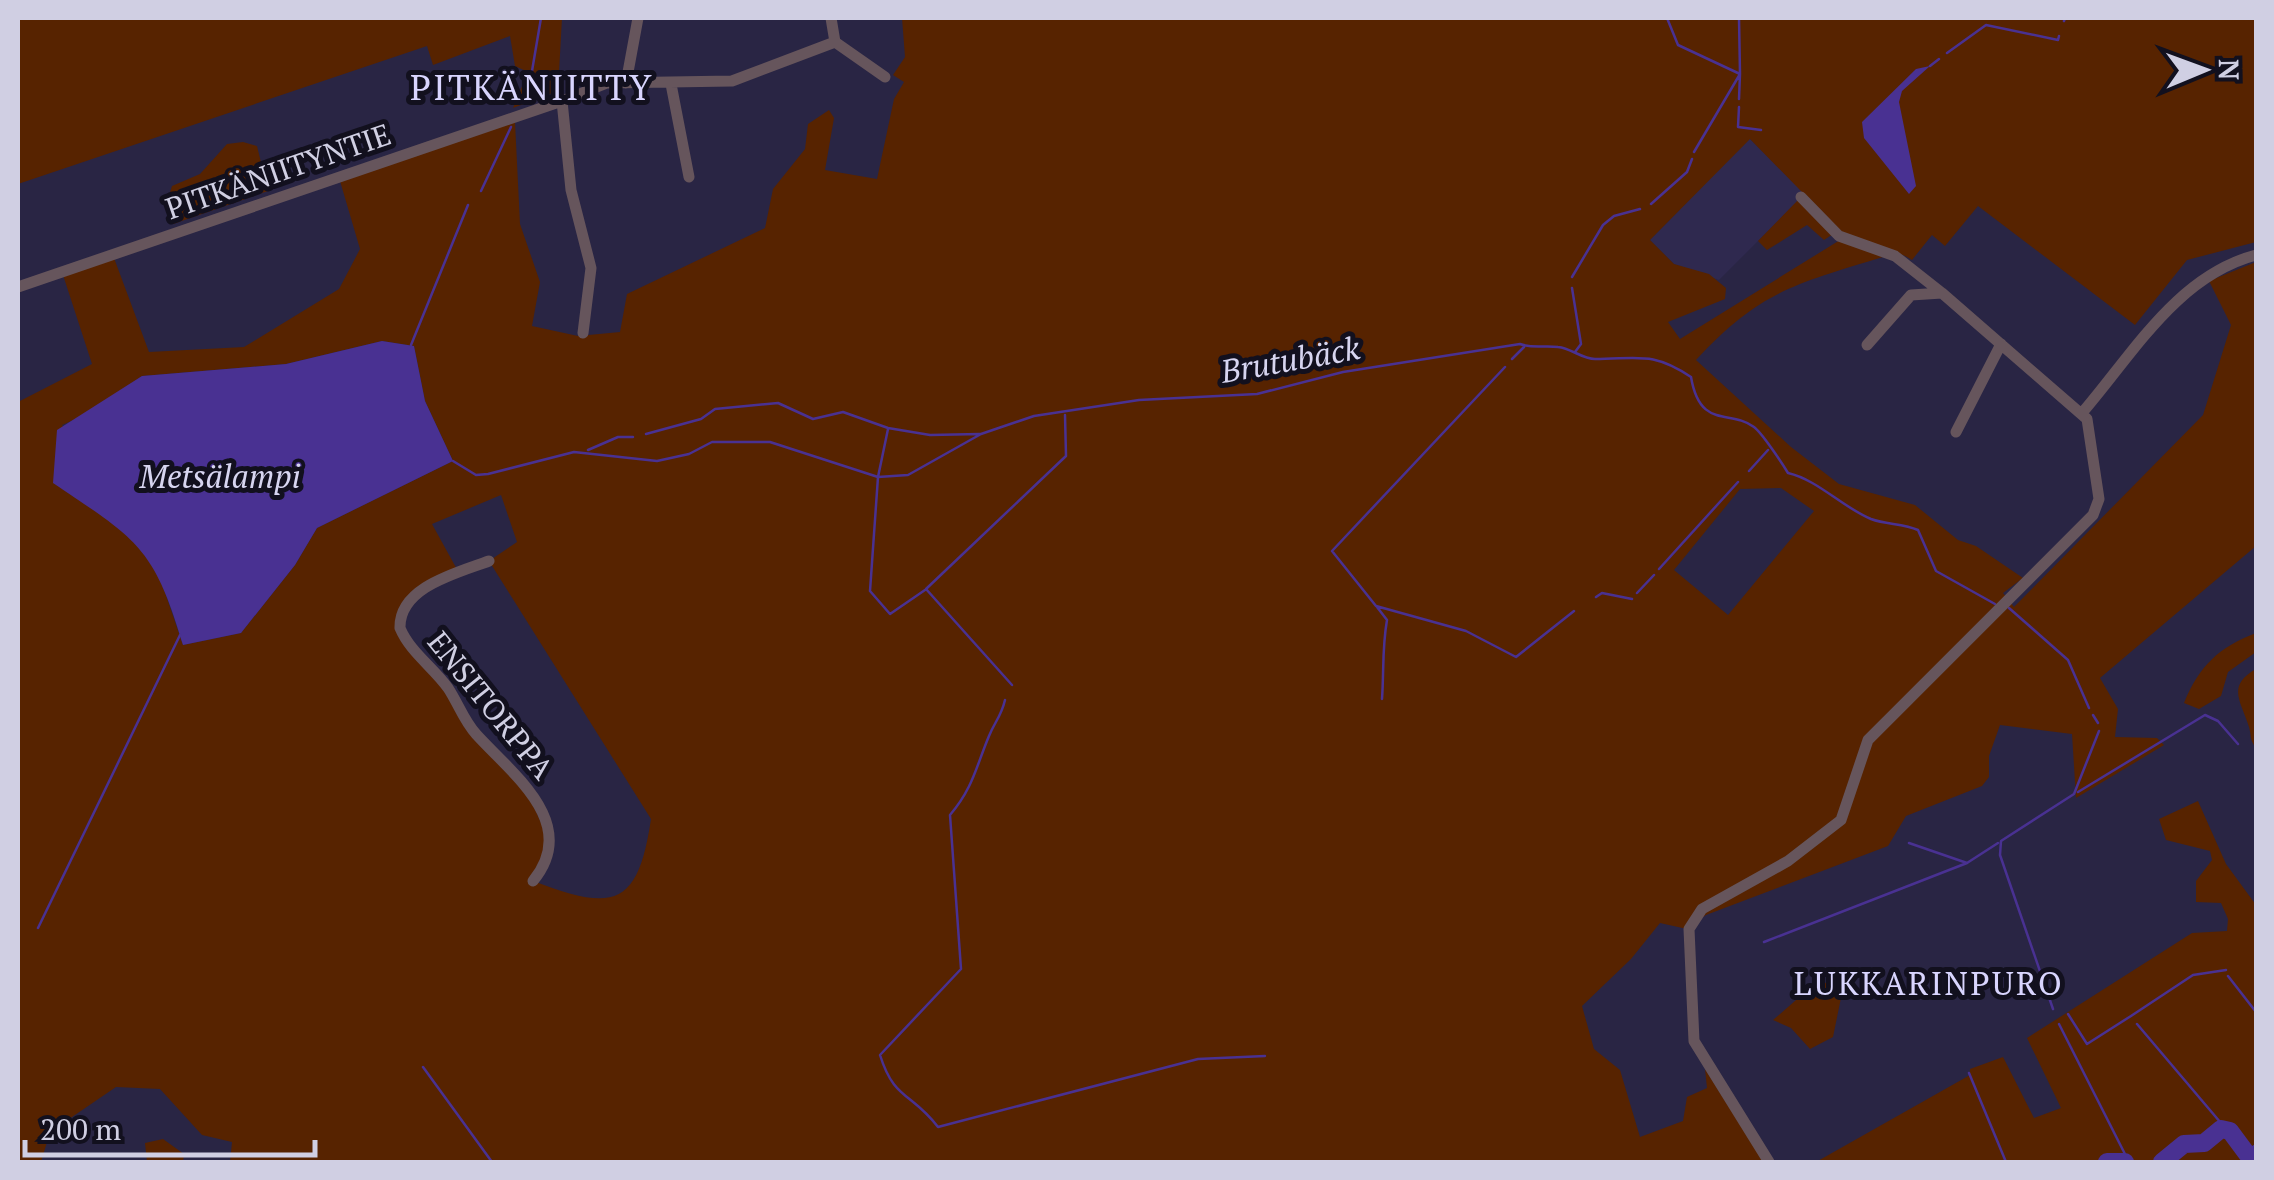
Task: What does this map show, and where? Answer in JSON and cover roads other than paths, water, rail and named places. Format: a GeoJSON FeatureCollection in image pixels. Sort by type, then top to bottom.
{"type":"FeatureCollection","features":[{"type":"Feature","properties":{"kind":"street"},"geometry":{"type":"LineString","coordinates":[[626,83],[638,18]]}},
{"type":"Feature","properties":{"kind":"street"},"geometry":{"type":"LineString","coordinates":[[832,18],[840,50],[885,77]]}},
{"type":"Feature","properties":{"kind":"street","name":"PITKÄNIITYNTIE"},"geometry":{"type":"LineString","coordinates":[[18,287],[562,101],[594,86],[749,77],[835,42]]}},
{"type":"Feature","properties":{"kind":"street"},"geometry":{"type":"LineString","coordinates":[[671,84],[689,177]]}},
{"type":"Feature","properties":{"kind":"street"},"geometry":{"type":"LineString","coordinates":[[562,101],[571,190],[591,268],[583,333]]}},
{"type":"Feature","properties":{"kind":"street"},"geometry":{"type":"LineString","coordinates":[[1768,1162],[1694,1041],[1689,929],[1702,908],[1788,861],[1841,820],[1868,740],[2097,508],[2089,428],[2082,413],[1895,256],[1839,236],[1801,198]]}},
{"type":"Feature","properties":{"kind":"street"},"geometry":{"type":"LineString","coordinates":[[2082,413],[2193,284],[2218,268],[2256,255]]}},
{"type":"Feature","properties":{"kind":"street"},"geometry":{"type":"LineString","coordinates":[[1868,345],[1910,295],[1942,293]]}},
{"type":"Feature","properties":{"kind":"street"},"geometry":{"type":"LineString","coordinates":[[1956,432],[2001,344]]}},
{"type":"Feature","properties":{"kind":"street","name":"ENSITORPPA"},"geometry":{"type":"LineString","coordinates":[[489,561],[416,594],[401,616],[400,628],[407,642],[447,687],[474,732],[520,776],[543,813],[547,850],[532,881]]}},
{"type":"Feature","properties":{"kind":"water"},"geometry":{"type":"Polygon","coordinates":[[[1930,66],[1902,91],[1899,102],[1916,186],[1909,194],[1864,138],[1862,122],[1916,69],[1930,66]]]}},
{"type":"Feature","properties":{"kind":"water","name":"Metsälampi"},"geometry":{"type":"Polygon","coordinates":[[[382,341],[414,346],[425,401],[453,461],[317,528],[295,565],[241,633],[183,645],[162,586],[138,548],[104,518],[53,483],[57,430],[142,376],[286,364],[382,341]]]}},
{"type":"Feature","properties":{"kind":"waterway"},"geometry":{"type":"LineString","coordinates":[[521,101],[532,71],[541,18]]}},
{"type":"Feature","properties":{"kind":"waterway"},"geometry":{"type":"LineString","coordinates":[[1667,18],[1678,45],[1740,74],[1739,99]]}},
{"type":"Feature","properties":{"kind":"waterway"},"geometry":{"type":"LineString","coordinates":[[1694,152],[1740,74],[1739,18]]}},
{"type":"Feature","properties":{"kind":"waterway"},"geometry":{"type":"LineString","coordinates":[[1947,53],[1986,25],[2058,40],[2059,36]]}},
{"type":"Feature","properties":{"kind":"waterway"},"geometry":{"type":"LineString","coordinates":[[1930,66],[1939,59]]}},
{"type":"Feature","properties":{"kind":"waterway"},"geometry":{"type":"LineString","coordinates":[[1739,107],[1738,127],[1761,130]]}},
{"type":"Feature","properties":{"kind":"waterway"},"geometry":{"type":"LineString","coordinates":[[481,191],[511,127]]}},
{"type":"Feature","properties":{"kind":"waterway"},"geometry":{"type":"LineString","coordinates":[[1651,204],[1687,172],[1692,159]]}},
{"type":"Feature","properties":{"kind":"waterway"},"geometry":{"type":"LineString","coordinates":[[411,345],[468,205]]}},
{"type":"Feature","properties":{"kind":"waterway"},"geometry":{"type":"LineString","coordinates":[[1572,277],[1603,225],[1614,216],[1640,209]]}},
{"type":"Feature","properties":{"kind":"waterway"},"geometry":{"type":"LineString","coordinates":[[1572,288],[1581,344],[1575,352]]}},
{"type":"Feature","properties":{"kind":"waterway","name":"Brutubäck"},"geometry":{"type":"LineString","coordinates":[[453,461],[476,475],[574,452],[657,461],[689,454],[712,442],[770,442],[878,477],[908,475],[981,434],[1034,416],[1139,400],[1257,394],[1343,372],[1520,344],[1553,347],[1590,359],[1655,360],[1691,377],[1701,405],[1758,430],[1788,473],[1810,481],[1871,519],[1918,530],[1936,571],[1995,604]]}},
{"type":"Feature","properties":{"kind":"waterway"},"geometry":{"type":"LineString","coordinates":[[1512,359],[1524,347]]}},
{"type":"Feature","properties":{"kind":"waterway"},"geometry":{"type":"LineString","coordinates":[[1505,367],[1332,551],[1376,606],[1466,631],[1516,657],[1574,611]]}},
{"type":"Feature","properties":{"kind":"waterway"},"geometry":{"type":"LineString","coordinates":[[646,434],[701,419],[715,409],[778,403],[813,419],[843,412],[888,428],[930,435],[980,434]]}},
{"type":"Feature","properties":{"kind":"waterway"},"geometry":{"type":"LineString","coordinates":[[1012,685],[926,589],[1066,456],[1065,415]]}},
{"type":"Feature","properties":{"kind":"waterway"},"geometry":{"type":"LineString","coordinates":[[888,429],[878,477],[870,591],[890,614],[925,590]]}},
{"type":"Feature","properties":{"kind":"waterway"},"geometry":{"type":"LineString","coordinates":[[588,450],[618,437],[633,437]]}},
{"type":"Feature","properties":{"kind":"waterway"},"geometry":{"type":"LineString","coordinates":[[1749,471],[1768,450]]}},
{"type":"Feature","properties":{"kind":"waterway"},"geometry":{"type":"LineString","coordinates":[[1659,569],[1738,482]]}},
{"type":"Feature","properties":{"kind":"waterway"},"geometry":{"type":"LineString","coordinates":[[1637,593],[1654,575]]}},
{"type":"Feature","properties":{"kind":"waterway"},"geometry":{"type":"LineString","coordinates":[[1596,597],[1602,593],[1632,599]]}},
{"type":"Feature","properties":{"kind":"waterway"},"geometry":{"type":"LineString","coordinates":[[1377,607],[1387,620],[1382,699]]}},
{"type":"Feature","properties":{"kind":"waterway","name":"Brutubäck"},"geometry":{"type":"LineString","coordinates":[[2009,608],[2068,660],[2089,708]]}},
{"type":"Feature","properties":{"kind":"waterway"},"geometry":{"type":"LineString","coordinates":[[38,928],[180,635]]}},
{"type":"Feature","properties":{"kind":"waterway"},"geometry":{"type":"LineString","coordinates":[[1005,700],[969,786],[950,815],[961,969],[880,1055],[891,1080],[938,1127],[1198,1059],[1265,1056]]}},
{"type":"Feature","properties":{"kind":"waterway","name":"Brutubäck"},"geometry":{"type":"LineString","coordinates":[[2093,715],[2098,723]]}},
{"type":"Feature","properties":{"kind":"waterway"},"geometry":{"type":"LineString","coordinates":[[2078,792],[2205,715],[2218,721],[2238,744]]}},
{"type":"Feature","properties":{"kind":"waterway","name":"Brutubäck"},"geometry":{"type":"LineString","coordinates":[[2053,1009],[2000,855],[2001,841],[2074,794],[2099,731]]}},
{"type":"Feature","properties":{"kind":"waterway"},"geometry":{"type":"LineString","coordinates":[[1909,843],[1967,863],[1998,843]]}},
{"type":"Feature","properties":{"kind":"waterway"},"geometry":{"type":"LineString","coordinates":[[1764,942],[1967,863]]}},
{"type":"Feature","properties":{"kind":"waterway"},"geometry":{"type":"LineString","coordinates":[[2131,1016],[2193,975],[2226,970]]}},
{"type":"Feature","properties":{"kind":"waterway"},"geometry":{"type":"LineString","coordinates":[[2228,976],[2256,1012]]}},
{"type":"Feature","properties":{"kind":"waterway","name":"Brutubäck"},"geometry":{"type":"LineString","coordinates":[[2068,1014],[2087,1044],[2131,1016]]}},
{"type":"Feature","properties":{"kind":"waterway","name":"Brutubäck"},"geometry":{"type":"LineString","coordinates":[[2059,1024],[2129,1162]]}},
{"type":"Feature","properties":{"kind":"waterway","name":"Brutubäck"},"geometry":{"type":"LineString","coordinates":[[2137,1024],[2226,1129]]}},
{"type":"Feature","properties":{"kind":"waterway"},"geometry":{"type":"LineString","coordinates":[[423,1067],[492,1162]]}},
{"type":"Feature","properties":{"kind":"waterway"},"geometry":{"type":"LineString","coordinates":[[1969,1073],[2006,1162]]}},
{"type":"Feature","properties":{"kind":"waterway"},"geometry":{"type":"LineString","coordinates":[[2162,1162],[2184,1144],[2204,1143],[2221,1129],[2230,1131],[2253,1162]]}},
{"type":"Feature","properties":{"kind":"waterway"},"geometry":{"type":"LineString","coordinates":[[2248,1150],[2256,1145]]}},
{"type":"Feature","properties":{"kind":"waterway"},"geometry":{"type":"LineString","coordinates":[[2107,1162],[2125,1162]]}},
{"type":"Feature","properties":{"kind":"district","name":"PITKÄNIITTY"},"geometry":{"type":"Point","coordinates":[532,87]}},
{"type":"Feature","properties":{"kind":"district","name":"LUKKARINPURO"},"geometry":{"type":"Point","coordinates":[1929,983]}}]}
